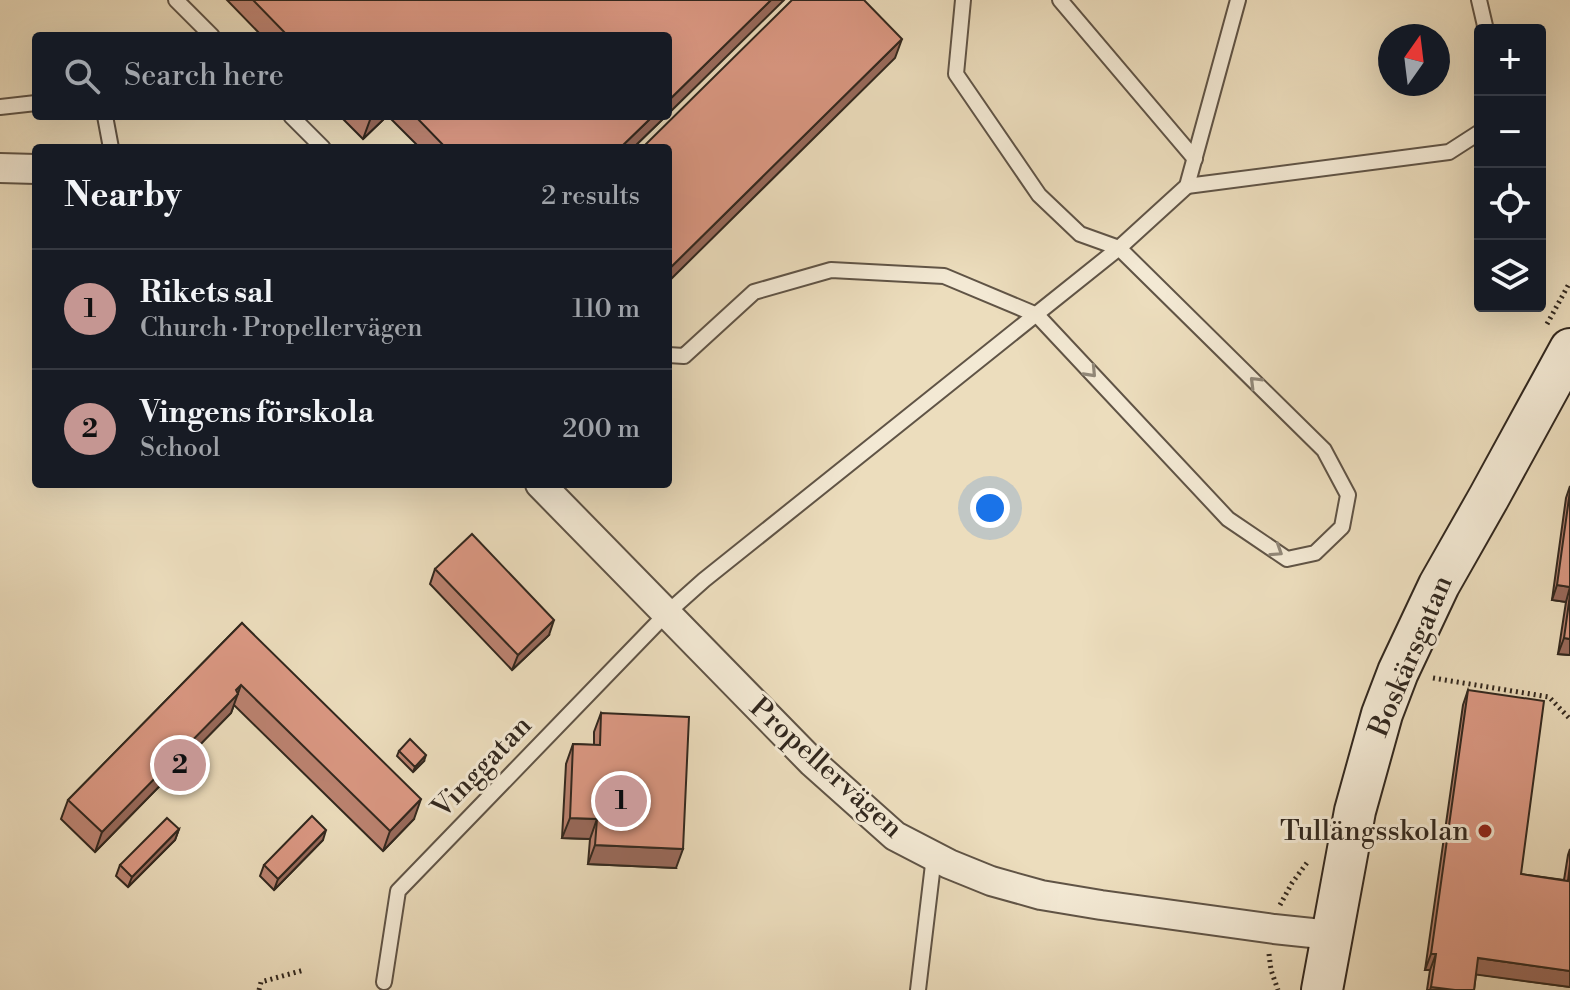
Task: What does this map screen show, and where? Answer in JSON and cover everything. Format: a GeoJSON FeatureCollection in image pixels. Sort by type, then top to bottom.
{"type":"FeatureCollection","features":[{"type":"Feature","properties":{"kind":"street"},"geometry":{"type":"LineString","coordinates":[[0,168],[32,169]]}},
{"type":"Feature","properties":{"kind":"street","name":"Boskärsgatan"},"geometry":{"type":"LineString","coordinates":[[1322,990],[1358,799],[1382,714],[1398,672],[1439,585],[1570,349]]}},
{"type":"Feature","properties":{"kind":"street","name":"Propellervägen"},"geometry":{"type":"LineString","coordinates":[[544,488],[812,762],[895,836],[991,881],[1041,895],[1331,935]]}},
{"type":"Feature","properties":{"kind":"lane"},"geometry":{"type":"LineString","coordinates":[[176,0],[208,32]]}},
{"type":"Feature","properties":{"kind":"lane"},"geometry":{"type":"LineString","coordinates":[[672,355],[684,356],[754,292],[831,270],[944,276],[1037,315],[1228,519],[1287,559],[1315,553],[1342,527],[1348,495],[1324,450],[1119,248],[1080,234],[1039,195],[956,74],[963,0]]}},
{"type":"Feature","properties":{"kind":"lane"},"geometry":{"type":"LineString","coordinates":[[1060,0],[1195,159]]}},
{"type":"Feature","properties":{"kind":"lane"},"geometry":{"type":"LineString","coordinates":[[1238,0],[1187,186],[1449,152],[1474,136]]}},
{"type":"Feature","properties":{"kind":"lane"},"geometry":{"type":"LineString","coordinates":[[1479,0],[1485,24]]}},
{"type":"Feature","properties":{"kind":"lane"},"geometry":{"type":"LineString","coordinates":[[0,107],[32,103]]}},
{"type":"Feature","properties":{"kind":"lane"},"geometry":{"type":"LineString","coordinates":[[106,120],[110,144]]}},
{"type":"Feature","properties":{"kind":"lane"},"geometry":{"type":"LineString","coordinates":[[295,120],[319,144]]}},
{"type":"Feature","properties":{"kind":"lane","name":"Vinggatan"},"geometry":{"type":"LineString","coordinates":[[384,982],[398,891],[667,613],[704,580],[1119,248],[1187,186]]}},
{"type":"Feature","properties":{"kind":"lane"},"geometry":{"type":"LineString","coordinates":[[918,990],[934,856]]}},
{"type":"Feature","properties":{"kind":"path"},"geometry":{"type":"LineString","coordinates":[[1428,691],[1436,670]]}},
{"type":"Feature","properties":{"kind":"path"},"geometry":{"type":"LineString","coordinates":[[1433,678],[1549,697],[1570,719]]}},
{"type":"Feature","properties":{"kind":"path"},"geometry":{"type":"LineString","coordinates":[[259,990],[261,982],[304,970]]}},
{"type":"Feature","properties":{"kind":"building"},"geometry":{"type":"Polygon","coordinates":[[[253,0],[771,0],[672,97],[672,32],[284,32],[253,0]]]}},
{"type":"Feature","properties":{"kind":"building"},"geometry":{"type":"Polygon","coordinates":[[[792,0],[864,0],[902,39],[672,266],[672,144],[646,144],[792,0]]]}},
{"type":"Feature","properties":{"kind":"building"},"geometry":{"type":"Polygon","coordinates":[[[419,120],[649,120],[624,144],[442,144],[419,120]]]}},
{"type":"Feature","properties":{"kind":"building"},"geometry":{"type":"Polygon","coordinates":[[[1570,491],[1570,587],[1557,585],[1570,491]]]}},
{"type":"Feature","properties":{"kind":"building"},"geometry":{"type":"Polygon","coordinates":[[[472,534],[554,620],[518,655],[435,569],[472,534]]]}},
{"type":"Feature","properties":{"kind":"building"},"geometry":{"type":"Polygon","coordinates":[[[1570,595],[1570,639],[1564,638],[1570,595]]]}},
{"type":"Feature","properties":{"kind":"building"},"geometry":{"type":"Polygon","coordinates":[[[242,623],[421,799],[390,831],[241,685],[236,690],[238,694],[102,832],[68,800],[242,623]]]}},
{"type":"Feature","properties":{"kind":"building"},"geometry":{"type":"Polygon","coordinates":[[[1468,690],[1544,701],[1521,874],[1568,881],[1570,864],[1570,971],[1478,958],[1474,990],[1455,990],[1431,987],[1436,954],[1431,954],[1468,690]]]}},
{"type":"Feature","properties":{"kind":"building"},"geometry":{"type":"Polygon","coordinates":[[[601,713],[689,717],[683,849],[595,845],[597,819],[570,818],[573,744],[600,745],[601,713]]]}},
{"type":"Feature","properties":{"kind":"building"},"geometry":{"type":"Polygon","coordinates":[[[410,739],[426,755],[415,767],[399,751],[410,739]]]}},
{"type":"Feature","properties":{"kind":"building"},"geometry":{"type":"Polygon","coordinates":[[[312,816],[326,830],[278,879],[264,865],[312,816]]]}},
{"type":"Feature","properties":{"kind":"building"},"geometry":{"type":"Polygon","coordinates":[[[167,818],[179,829],[132,877],[120,865],[167,818]]]}},
{"type":"Feature","properties":{"kind":"place","name":"Vingens förskola"},"geometry":{"type":"Point","coordinates":[180,765]}},
{"type":"Feature","properties":{"kind":"place","name":"Rikets sal"},"geometry":{"type":"Point","coordinates":[621,801]}},
{"type":"Feature","properties":{"kind":"place","name":"Tullängsskolan"},"geometry":{"type":"Point","coordinates":[1485,831]}}]}
